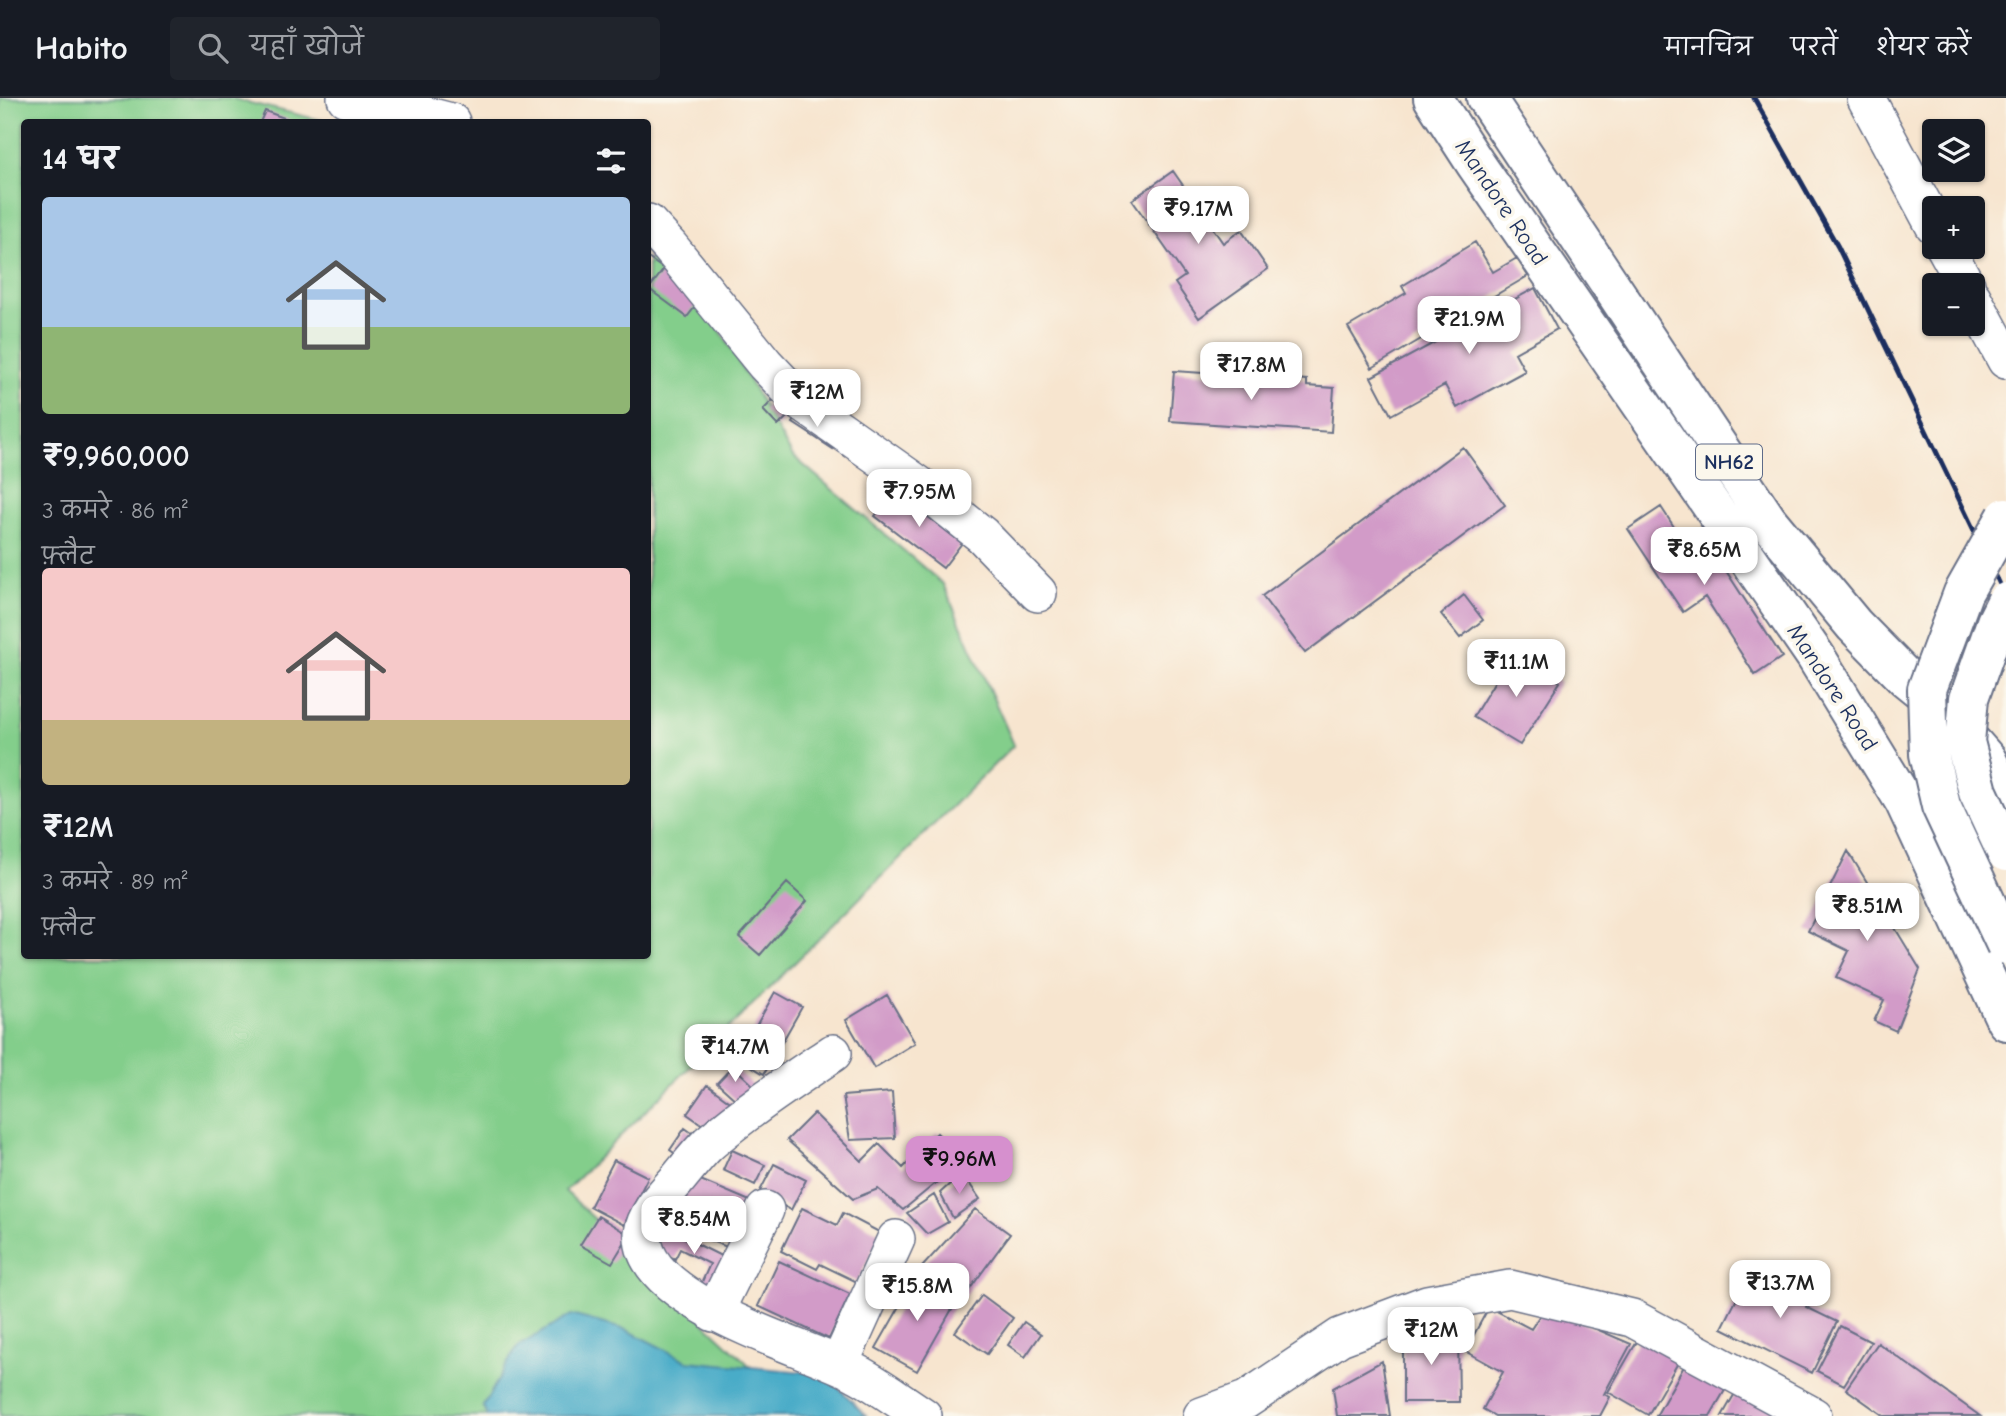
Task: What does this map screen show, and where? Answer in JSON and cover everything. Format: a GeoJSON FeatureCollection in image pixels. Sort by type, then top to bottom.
{"type":"FeatureCollection","features":[{"type":"Feature","properties":{"kind":"main road","name":"Mandore Road"},"geometry":{"type":"LineString","coordinates":[[1433,98],[1482,175],[1816,657],[1865,734],[1904,801],[2006,1021]]}},
{"type":"Feature","properties":{"kind":"main road","name":"Mandore Road"},"geometry":{"type":"LineString","coordinates":[[1486,98],[1767,520],[1854,625],[1906,678],[1938,704],[1987,760],[2006,798]]}},
{"type":"Feature","properties":{"kind":"main road"},"geometry":{"type":"LineString","coordinates":[[2006,517],[1963,593],[1927,689],[1929,754],[1941,806],[2006,945]]}},
{"type":"Feature","properties":{"kind":"main road"},"geometry":{"type":"LineString","coordinates":[[2006,602],[1996,622],[1969,698],[1965,742],[1978,792],[2006,852]]}},
{"type":"Feature","properties":{"kind":"street"},"geometry":{"type":"LineString","coordinates":[[346,98],[378,103],[439,119]]}},
{"type":"Feature","properties":{"kind":"street"},"geometry":{"type":"LineString","coordinates":[[1866,98],[1922,203]]}},
{"type":"Feature","properties":{"kind":"street"},"geometry":{"type":"LineString","coordinates":[[651,226],[801,402],[919,485],[982,535],[1038,593]]}},
{"type":"Feature","properties":{"kind":"street"},"geometry":{"type":"LineString","coordinates":[[1985,312],[2001,331]]}},
{"type":"Feature","properties":{"kind":"street"},"geometry":{"type":"LineString","coordinates":[[832,1053],[745,1114],[706,1146],[657,1202],[643,1230],[644,1248],[662,1275],[679,1290],[715,1313],[856,1373],[923,1416]]}},
{"type":"Feature","properties":{"kind":"street"},"geometry":{"type":"LineString","coordinates":[[715,1313],[765,1210]]}},
{"type":"Feature","properties":{"kind":"street"},"geometry":{"type":"LineString","coordinates":[[839,1365],[897,1239]]}},
{"type":"Feature","properties":{"kind":"street"},"geometry":{"type":"LineString","coordinates":[[1202,1416],[1245,1400],[1340,1337],[1427,1304],[1510,1289],[1632,1318],[1813,1416]]}},
{"type":"Feature","properties":{"kind":"green space"},"geometry":{"type":"Polygon","coordinates":[[[0,98],[230,98],[316,119],[21,119],[21,959],[651,959],[651,255],[712,316],[792,455],[943,584],[1014,745],[565,1191],[803,1416],[0,1416],[0,98]]]}},
{"type":"Feature","properties":{"kind":"water"},"geometry":{"type":"Polygon","coordinates":[[[571,1315],[627,1330],[687,1361],[826,1374],[866,1416],[487,1416],[483,1406],[517,1347],[571,1315]]]}},
{"type":"Feature","properties":{"kind":"building"},"geometry":{"type":"Polygon","coordinates":[[[265,111],[287,119],[261,119],[265,111]]]}},
{"type":"Feature","properties":{"kind":"building"},"geometry":{"type":"Polygon","coordinates":[[[1173,171],[1223,243],[1241,230],[1268,269],[1199,318],[1175,283],[1185,276],[1132,200],[1173,171]]]}},
{"type":"Feature","properties":{"kind":"building"},"geometry":{"type":"Polygon","coordinates":[[[651,242],[671,251],[661,267],[651,260],[651,242]]]}},
{"type":"Feature","properties":{"kind":"building"},"geometry":{"type":"Polygon","coordinates":[[[1475,242],[1493,272],[1517,258],[1528,276],[1372,368],[1348,327],[1406,293],[1402,286],[1475,242]]]}},
{"type":"Feature","properties":{"kind":"building"},"geometry":{"type":"Polygon","coordinates":[[[664,269],[702,298],[687,317],[651,290],[651,286],[664,269]]]}},
{"type":"Feature","properties":{"kind":"building"},"geometry":{"type":"Polygon","coordinates":[[[1535,288],[1557,329],[1515,353],[1525,371],[1457,408],[1445,385],[1391,415],[1371,377],[1535,288]]]}},
{"type":"Feature","properties":{"kind":"building"},"geometry":{"type":"Polygon","coordinates":[[[1174,371],[1307,380],[1307,386],[1334,388],[1331,432],[1170,421],[1174,371]]]}},
{"type":"Feature","properties":{"kind":"building"},"geometry":{"type":"Polygon","coordinates":[[[780,393],[795,409],[778,426],[763,410],[780,393]]]}},
{"type":"Feature","properties":{"kind":"building"},"geometry":{"type":"Polygon","coordinates":[[[802,409],[841,436],[833,449],[793,423],[802,409]]]}},
{"type":"Feature","properties":{"kind":"building"},"geometry":{"type":"Polygon","coordinates":[[[1463,447],[1505,505],[1305,653],[1262,596],[1463,447]]]}},
{"type":"Feature","properties":{"kind":"building"},"geometry":{"type":"Polygon","coordinates":[[[895,491],[962,543],[943,568],[875,516],[895,491]]]}},
{"type":"Feature","properties":{"kind":"building"},"geometry":{"type":"Polygon","coordinates":[[[1661,507],[1699,565],[1715,554],[1782,657],[1755,675],[1705,597],[1683,612],[1628,529],[1661,507]]]}},
{"type":"Feature","properties":{"kind":"building"},"geometry":{"type":"Polygon","coordinates":[[[1464,595],[1483,620],[1460,638],[1441,614],[1464,595]]]}},
{"type":"Feature","properties":{"kind":"building"},"geometry":{"type":"Polygon","coordinates":[[[1512,653],[1560,682],[1520,745],[1473,717],[1512,653]]]}},
{"type":"Feature","properties":{"kind":"building"},"geometry":{"type":"Polygon","coordinates":[[[1848,851],[1920,969],[1896,1031],[1874,1021],[1884,1000],[1836,978],[1849,951],[1808,931],[1848,851]]]}},
{"type":"Feature","properties":{"kind":"building"},"geometry":{"type":"Polygon","coordinates":[[[787,883],[807,901],[760,955],[739,937],[787,883]]]}},
{"type":"Feature","properties":{"kind":"building"},"geometry":{"type":"Polygon","coordinates":[[[775,992],[802,1007],[764,1074],[738,1058],[775,992]]]}},
{"type":"Feature","properties":{"kind":"building"},"geometry":{"type":"Polygon","coordinates":[[[887,995],[915,1043],[874,1068],[846,1020],[887,995]]]}},
{"type":"Feature","properties":{"kind":"building"},"geometry":{"type":"Polygon","coordinates":[[[733,1066],[753,1085],[737,1101],[717,1083],[733,1066]]]}},
{"type":"Feature","properties":{"kind":"building"},"geometry":{"type":"Polygon","coordinates":[[[707,1085],[733,1104],[713,1132],[687,1114],[707,1085]]]}},
{"type":"Feature","properties":{"kind":"building"},"geometry":{"type":"Polygon","coordinates":[[[892,1092],[895,1138],[850,1140],[843,1096],[892,1092]]]}},
{"type":"Feature","properties":{"kind":"building"},"geometry":{"type":"Polygon","coordinates":[[[814,1113],[862,1161],[879,1144],[903,1168],[937,1133],[964,1160],[903,1210],[878,1189],[853,1199],[787,1140],[814,1113]]]}},
{"type":"Feature","properties":{"kind":"building"},"geometry":{"type":"Polygon","coordinates":[[[685,1128],[699,1138],[684,1160],[670,1150],[685,1128]]]}},
{"type":"Feature","properties":{"kind":"building"},"geometry":{"type":"Polygon","coordinates":[[[732,1150],[765,1165],[755,1185],[723,1170],[732,1150]]]}},
{"type":"Feature","properties":{"kind":"building"},"geometry":{"type":"Polygon","coordinates":[[[614,1160],[648,1177],[624,1225],[590,1207],[614,1160]]]}},
{"type":"Feature","properties":{"kind":"building"},"geometry":{"type":"Polygon","coordinates":[[[774,1164],[806,1180],[791,1210],[759,1193],[774,1164]]]}},
{"type":"Feature","properties":{"kind":"building"},"geometry":{"type":"Polygon","coordinates":[[[962,1173],[980,1199],[953,1218],[940,1193],[962,1173]]]}},
{"type":"Feature","properties":{"kind":"building"},"geometry":{"type":"Polygon","coordinates":[[[691,1176],[757,1204],[735,1250],[679,1229],[691,1204],[674,1195],[691,1176]]]}},
{"type":"Feature","properties":{"kind":"building"},"geometry":{"type":"Polygon","coordinates":[[[934,1195],[948,1222],[927,1234],[907,1213],[934,1195]]]}},
{"type":"Feature","properties":{"kind":"building"},"geometry":{"type":"Polygon","coordinates":[[[802,1208],[837,1225],[843,1213],[881,1233],[857,1282],[820,1264],[817,1269],[781,1251],[802,1208]]]}},
{"type":"Feature","properties":{"kind":"building"},"geometry":{"type":"Polygon","coordinates":[[[975,1209],[1010,1234],[964,1297],[922,1267],[975,1209]]]}},
{"type":"Feature","properties":{"kind":"building"},"geometry":{"type":"Polygon","coordinates":[[[598,1216],[629,1235],[612,1263],[580,1245],[598,1216]]]}},
{"type":"Feature","properties":{"kind":"building"},"geometry":{"type":"Polygon","coordinates":[[[665,1228],[729,1260],[717,1288],[701,1284],[710,1264],[680,1249],[675,1259],[655,1249],[665,1228]]]}},
{"type":"Feature","properties":{"kind":"building"},"geometry":{"type":"Polygon","coordinates":[[[779,1261],[850,1294],[829,1339],[758,1306],[779,1261]]]}},
{"type":"Feature","properties":{"kind":"building"},"geometry":{"type":"Polygon","coordinates":[[[1754,1265],[1812,1294],[1806,1307],[1837,1322],[1812,1373],[1722,1328],[1754,1265]]]}},
{"type":"Feature","properties":{"kind":"building"},"geometry":{"type":"Polygon","coordinates":[[[919,1273],[956,1302],[917,1371],[876,1348],[919,1273]]]}},
{"type":"Feature","properties":{"kind":"building"},"geometry":{"type":"Polygon","coordinates":[[[982,1295],[1013,1318],[987,1354],[955,1332],[982,1295]]]}},
{"type":"Feature","properties":{"kind":"building"},"geometry":{"type":"Polygon","coordinates":[[[1489,1307],[1531,1329],[1545,1307],[1631,1344],[1604,1394],[1610,1397],[1600,1416],[1495,1416],[1483,1409],[1503,1372],[1465,1351],[1489,1307]]]}},
{"type":"Feature","properties":{"kind":"building"},"geometry":{"type":"Polygon","coordinates":[[[1024,1322],[1041,1334],[1025,1357],[1008,1345],[1024,1322]]]}},
{"type":"Feature","properties":{"kind":"building"},"geometry":{"type":"Polygon","coordinates":[[[1840,1326],[1871,1342],[1844,1385],[1817,1371],[1840,1326]]]}},
{"type":"Feature","properties":{"kind":"building"},"geometry":{"type":"Polygon","coordinates":[[[1403,1332],[1458,1332],[1459,1402],[1403,1402],[1403,1332]]]}},
{"type":"Feature","properties":{"kind":"building"},"geometry":{"type":"Polygon","coordinates":[[[1639,1338],[1679,1361],[1648,1415],[1608,1392],[1639,1338]]]}},
{"type":"Feature","properties":{"kind":"building"},"geometry":{"type":"Polygon","coordinates":[[[1878,1343],[1980,1416],[1884,1416],[1846,1389],[1878,1343]]]}},
{"type":"Feature","properties":{"kind":"building"},"geometry":{"type":"Polygon","coordinates":[[[1382,1361],[1390,1416],[1337,1416],[1333,1388],[1382,1361]]]}},
{"type":"Feature","properties":{"kind":"building"},"geometry":{"type":"Polygon","coordinates":[[[1687,1361],[1728,1385],[1710,1416],[1656,1416],[1687,1361]]]}},
{"type":"Feature","properties":{"kind":"building"},"geometry":{"type":"Polygon","coordinates":[[[1738,1388],[1789,1416],[1722,1416],[1738,1388]]]}},
{"type":"Feature","properties":{"kind":"railway"},"geometry":{"type":"LineString","coordinates":[[1754,98],[1838,247],[2006,597]]}}]}
